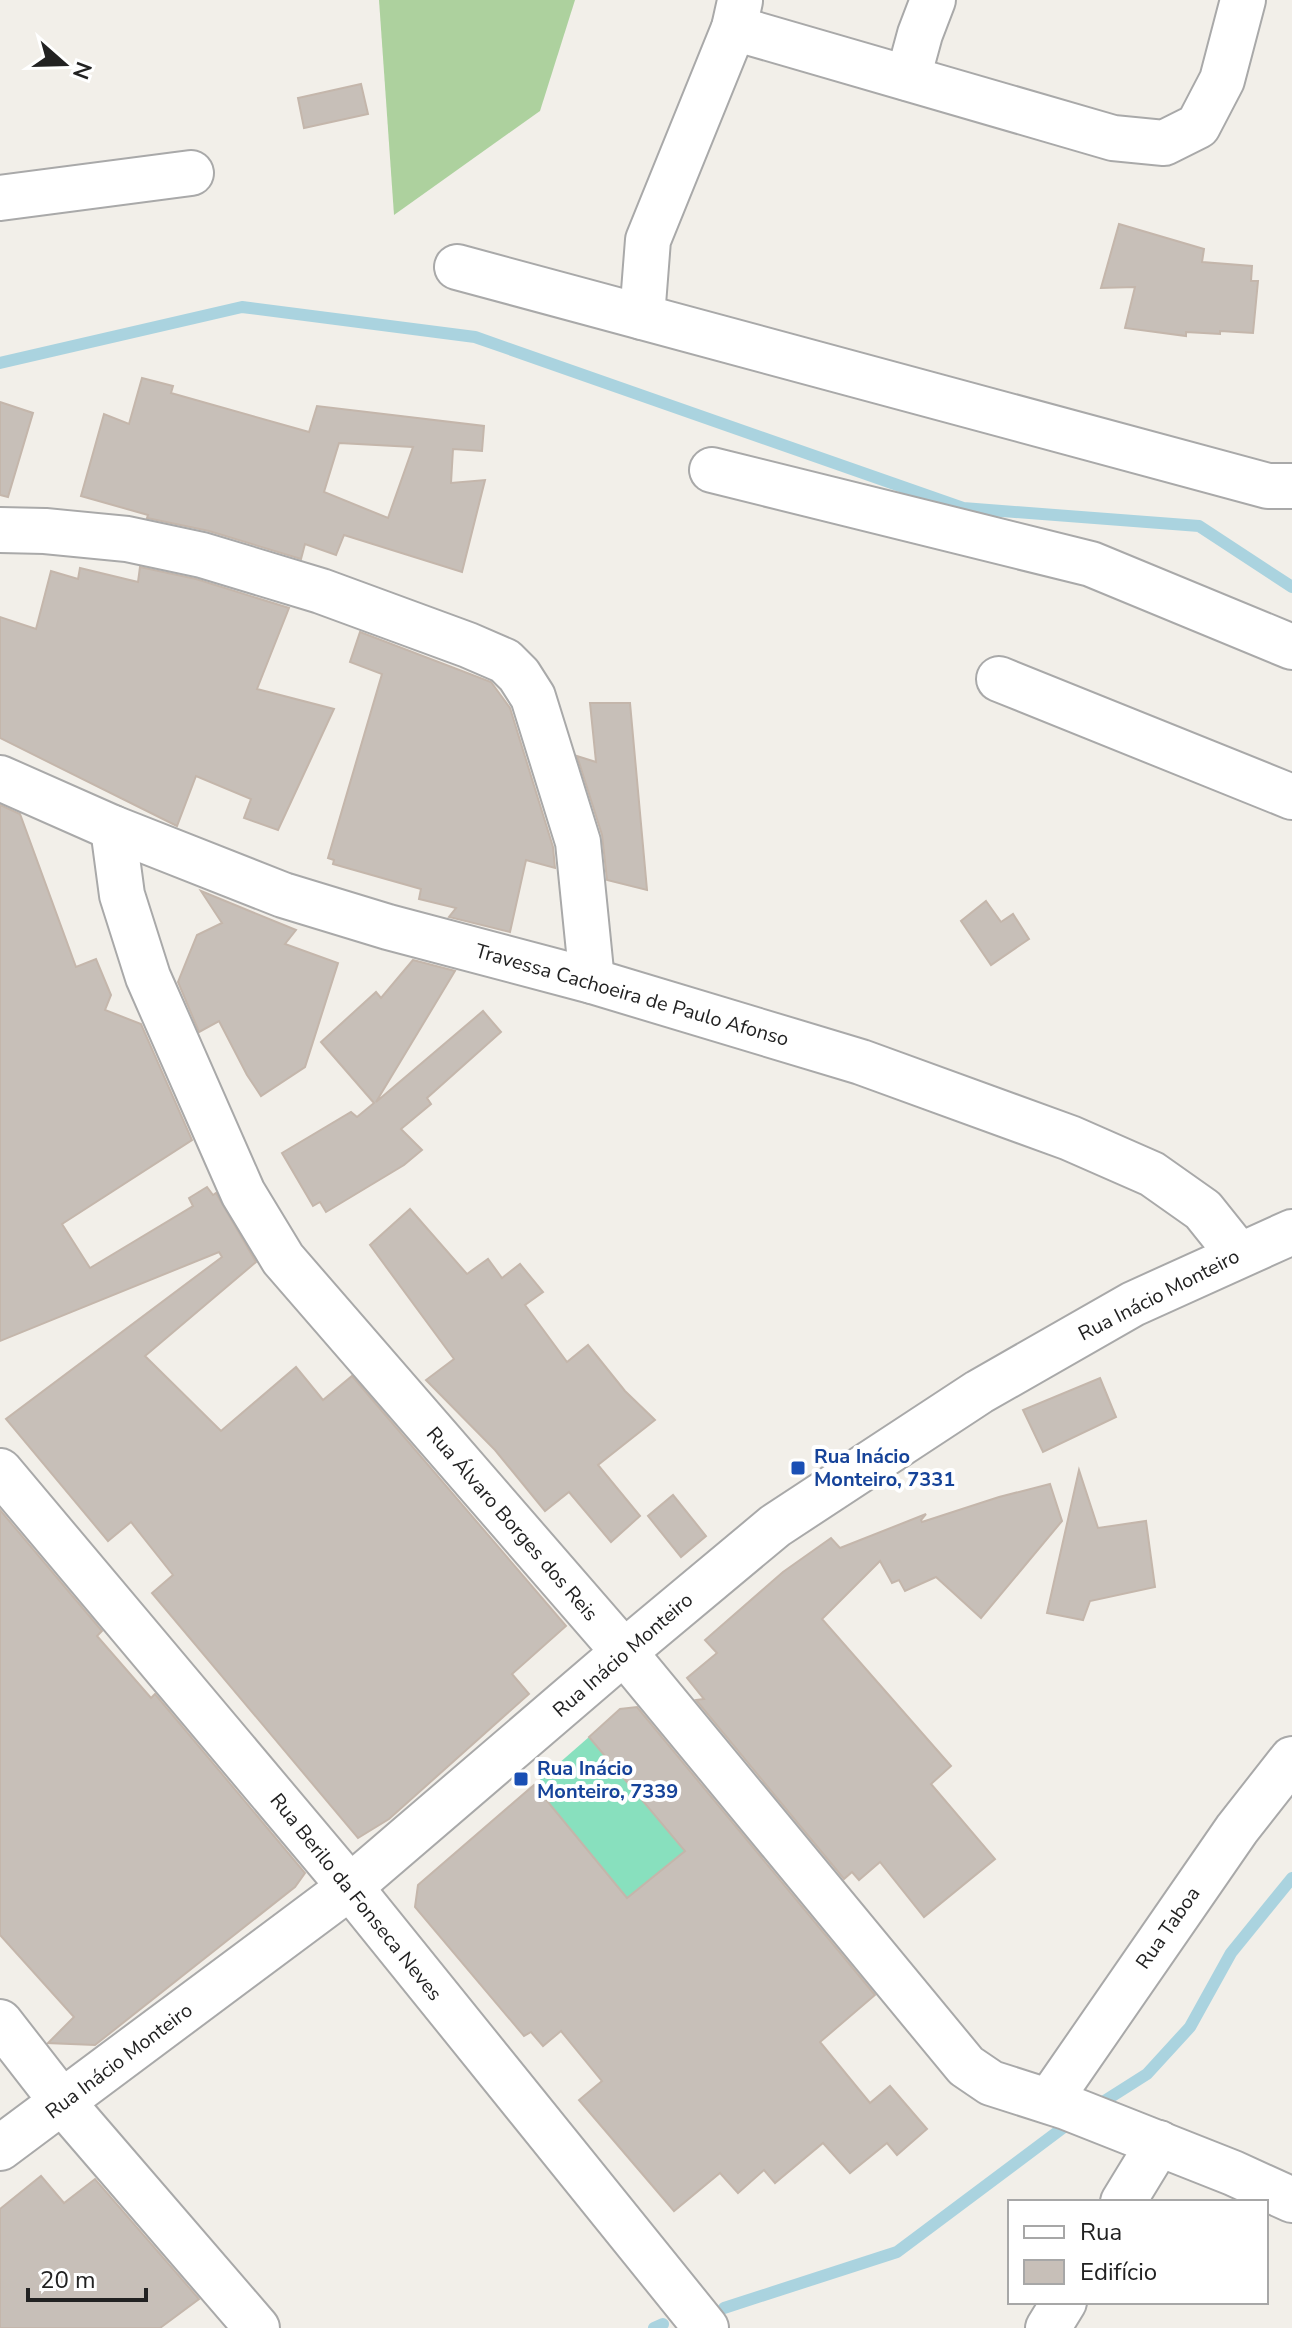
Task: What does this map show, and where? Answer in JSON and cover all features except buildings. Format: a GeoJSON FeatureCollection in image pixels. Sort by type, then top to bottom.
{"type":"FeatureCollection","features":[{"type":"Feature","properties":{"kind":"street"},"geometry":{"type":"LineString","coordinates":[[908,78],[933,0]]}},
{"type":"Feature","properties":{"kind":"street"},"geometry":{"type":"LineString","coordinates":[[642,317],[648,240],[737,14],[908,78],[1113,138],[1164,143],[1198,126],[1222,80],[1243,0]]}},
{"type":"Feature","properties":{"kind":"street"},"geometry":{"type":"LineString","coordinates":[[0,198],[191,173]]}},
{"type":"Feature","properties":{"kind":"street"},"geometry":{"type":"LineString","coordinates":[[457,267],[1268,486],[1292,486]]}},
{"type":"Feature","properties":{"kind":"street"},"geometry":{"type":"LineString","coordinates":[[712,470],[1091,564],[1292,647]]}},
{"type":"Feature","properties":{"kind":"street"},"geometry":{"type":"LineString","coordinates":[[0,530],[127,539],[202,555],[321,591],[505,661],[519,675],[533,697],[578,842],[592,981]]}},
{"type":"Feature","properties":{"kind":"street"},"geometry":{"type":"LineString","coordinates":[[999,679],[1292,797]]}},
{"type":"Feature","properties":{"kind":"street","name":"Travessa Cachoeira de Paulo Afonso"},"geometry":{"type":"LineString","coordinates":[[0,778],[113,828],[283,895],[399,930],[592,981],[861,1062],[1070,1138],[1152,1174],[1203,1210],[1239,1255]]}},
{"type":"Feature","properties":{"kind":"street","name":"Rua Álvaro Borges dos Reis"},"geometry":{"type":"LineString","coordinates":[[113,828],[122,895],[148,977],[243,1193],[283,1259],[624,1652],[966,2066],[991,2083],[1058,2104],[1151,2140]]}},
{"type":"Feature","properties":{"kind":"street","name":"Rua Inácio Monteiro"},"geometry":{"type":"LineString","coordinates":[[0,2148],[350,1887],[775,1526],[979,1392],[1133,1304],[1292,1232]]}},
{"type":"Feature","properties":{"kind":"street","name":"Rua Berilo da Fonseca Neves"},"geometry":{"type":"LineString","coordinates":[[0,1471],[350,1887],[706,2328]]}},
{"type":"Feature","properties":{"kind":"street","name":"Rua Taboa"},"geometry":{"type":"LineString","coordinates":[[1058,2104],[1237,1829],[1292,1759]]}},
{"type":"Feature","properties":{"kind":"street"},"geometry":{"type":"LineString","coordinates":[[0,2022],[63,2103],[257,2328]]}},
{"type":"Feature","properties":{"kind":"street"},"geometry":{"type":"LineString","coordinates":[[1124,2200],[1151,2140],[1292,2200]]}},
{"type":"Feature","properties":{"kind":"street"},"geometry":{"type":"LineString","coordinates":[[1048,2328],[1063,2304]]}},
{"type":"Feature","properties":{"kind":"green space"},"geometry":{"type":"Polygon","coordinates":[[[379,0],[575,0],[540,111],[394,215],[379,0]]]}},
{"type":"Feature","properties":{"kind":"green space"},"geometry":{"type":"Polygon","coordinates":[[[589,1737],[685,1851],[627,1898],[534,1785],[589,1737]]]}},
{"type":"Feature","properties":{"kind":"waterway"},"geometry":{"type":"LineString","coordinates":[[0,363],[242,307],[475,337],[963,508],[1199,526],[1292,587]]}},
{"type":"Feature","properties":{"kind":"waterway"},"geometry":{"type":"LineString","coordinates":[[1095,2107],[1147,2074],[1190,2027],[1231,1953],[1292,1878]]}},
{"type":"Feature","properties":{"kind":"waterway"},"geometry":{"type":"LineString","coordinates":[[724,2308],[897,2252],[1072,2121]]}},
{"type":"Feature","properties":{"kind":"waterway"},"geometry":{"type":"LineString","coordinates":[[654,2328],[663,2324]]}},
{"type":"Feature","properties":{"kind":"place","name":"Rua Inácio Monteiro, 7331"},"geometry":{"type":"Point","coordinates":[798,1468]}},
{"type":"Feature","properties":{"kind":"place","name":"Rua Inácio Monteiro, 7339"},"geometry":{"type":"Point","coordinates":[521,1779]}}]}
